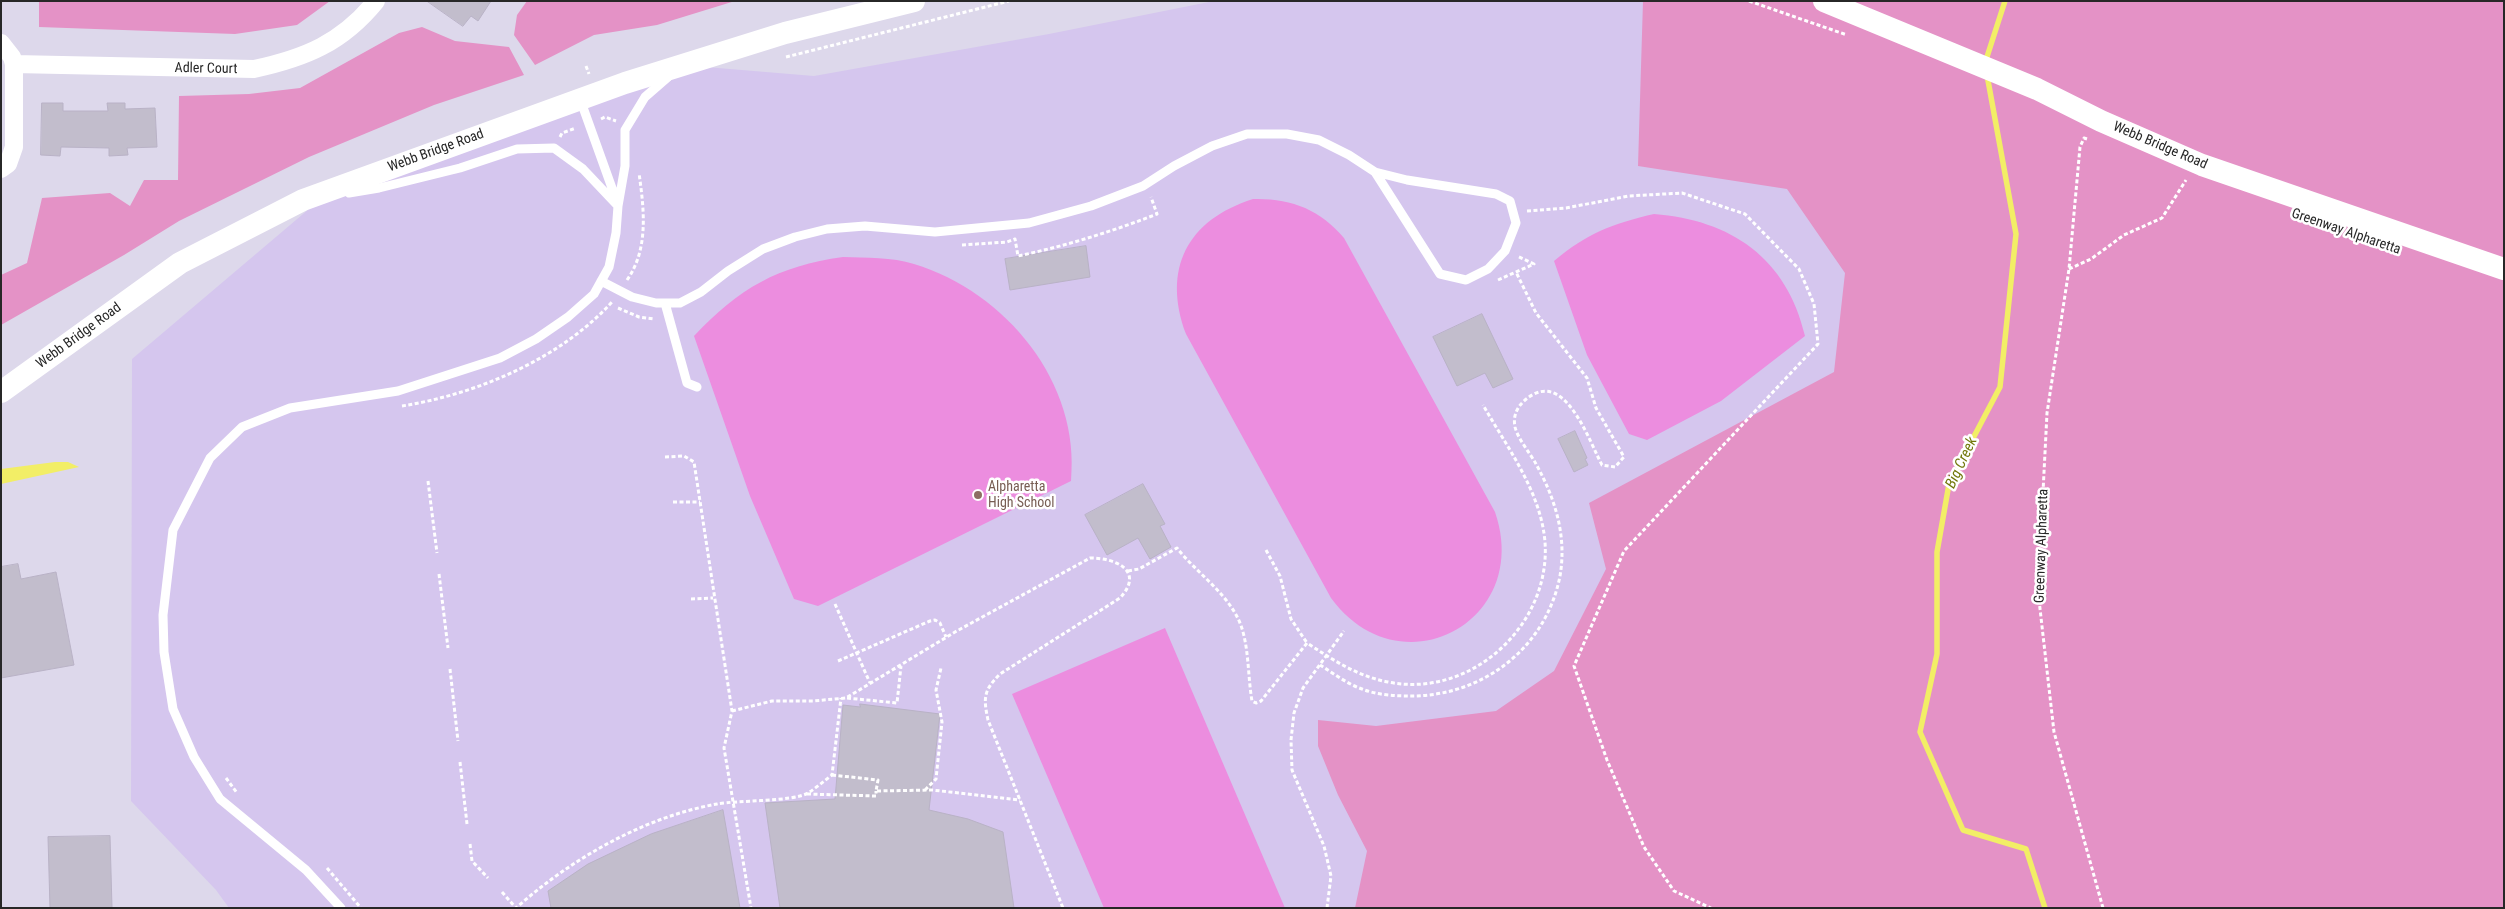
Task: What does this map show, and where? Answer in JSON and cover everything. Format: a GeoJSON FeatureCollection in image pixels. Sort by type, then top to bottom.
{"type":"FeatureCollection","features":[{"type":"Feature","properties":{"kind":"street","name":"Adler Court"},"geometry":{"type":"LineString","coordinates":[[14,64],[254,69],[291,60],[332,42],[351,29],[376,1]]}},
{"type":"Feature","properties":{"kind":"street","name":"Webb Bridge Road"},"geometry":{"type":"LineString","coordinates":[[1,392],[180,263],[304,200],[580,99],[682,65],[785,33],[914,1]]}},
{"type":"Feature","properties":{"kind":"street","name":"Webb Bridge Road"},"geometry":{"type":"LineString","coordinates":[[1824,1],[2036,89],[2101,121],[2202,165],[2504,270]]}},
{"type":"Feature","properties":{"kind":"street"},"geometry":{"type":"LineString","coordinates":[[1,44],[12,57],[14,64],[14,147],[8,164],[1,169]]}},
{"type":"Feature","properties":{"kind":"lane"},"geometry":{"type":"LineString","coordinates":[[341,908],[306,870],[220,799],[194,757],[173,709],[164,652],[163,615],[173,530],[210,458],[242,426],[290,408],[398,391],[500,358],[536,339],[568,317],[594,294],[609,267],[616,233],[618,206],[625,166],[625,130],[645,97],[682,65]]}},
{"type":"Feature","properties":{"kind":"lane"},"geometry":{"type":"LineString","coordinates":[[580,99],[618,206]]}},
{"type":"Feature","properties":{"kind":"lane"},"geometry":{"type":"LineString","coordinates":[[601,281],[632,297],[656,304],[680,304],[702,292],[728,271],[763,249],[795,236],[828,229],[865,226],[935,232],[1029,224],[1091,206],[1143,186],[1174,166],[1212,146],[1247,134],[1287,134],[1319,140],[1349,155],[1375,172],[1407,180],[1496,194],[1510,201],[1516,224],[1505,251],[1488,269],[1466,280],[1440,274],[1375,172]]}},
{"type":"Feature","properties":{"kind":"lane"},"geometry":{"type":"LineString","coordinates":[[304,200],[379,188],[460,168],[517,149],[554,148],[583,169],[618,206]]}},
{"type":"Feature","properties":{"kind":"lane"},"geometry":{"type":"LineString","coordinates":[[665,304],[686,383],[697,387]]}},
{"type":"Feature","properties":{"kind":"path"},"geometry":{"type":"LineString","coordinates":[[782,58],[1009,1]]}},
{"type":"Feature","properties":{"kind":"path"},"geometry":{"type":"LineString","coordinates":[[1748,1],[1853,38]]}},
{"type":"Feature","properties":{"kind":"path","name":"Greenway Alpharetta"},"geometry":{"type":"LineString","coordinates":[[2092,141],[2084,138],[2080,147],[2069,269],[2047,413],[2038,591],[2054,732],[2103,908]]}},
{"type":"Feature","properties":{"kind":"path"},"geometry":{"type":"LineString","coordinates":[[400,407],[451,396],[525,365],[562,345],[611,304],[636,267],[642,244],[638,168]]}},
{"type":"Feature","properties":{"kind":"path"},"geometry":{"type":"LineString","coordinates":[[2069,269],[2091,259],[2124,235],[2162,218],[2188,178],[2179,174]]}},
{"type":"Feature","properties":{"kind":"path"},"geometry":{"type":"LineString","coordinates":[[954,245],[1016,240],[1018,256],[1061,246],[1116,230],[1157,214],[1150,198],[1156,194]]}},
{"type":"Feature","properties":{"kind":"path"},"geometry":{"type":"LineString","coordinates":[[1513,211],[1566,208],[1638,196],[1682,194],[1705,200],[1745,214],[1799,268],[1814,304],[1818,344],[1624,551],[1574,666],[1606,760],[1644,847],[1674,891],[1711,908]]}},
{"type":"Feature","properties":{"kind":"path"},"geometry":{"type":"LineString","coordinates":[[1491,284],[1534,264],[1505,251]]}},
{"type":"Feature","properties":{"kind":"path"},"geometry":{"type":"LineString","coordinates":[[1320,664],[1362,689],[1392,696],[1426,696],[1458,691],[1490,675],[1519,654],[1538,630],[1551,606],[1560,575],[1562,546],[1558,518],[1551,493],[1515,428],[1515,413],[1523,400],[1539,392],[1552,391],[1572,406],[1602,465],[1615,467],[1624,457],[1596,408],[1587,378],[1536,313],[1516,272]]}},
{"type":"Feature","properties":{"kind":"path"},"geometry":{"type":"LineString","coordinates":[[611,304],[654,320],[669,318]]}},
{"type":"Feature","properties":{"kind":"path"},"geometry":{"type":"LineString","coordinates":[[1266,550],[1280,576],[1291,619],[1307,643],[1363,676],[1390,683],[1416,684],[1460,675],[1484,663],[1517,633],[1531,609],[1540,587],[1545,564],[1545,542],[1541,519],[1531,490],[1484,405]]}},
{"type":"Feature","properties":{"kind":"path"},"geometry":{"type":"LineString","coordinates":[[665,457],[684,456],[694,462],[713,598],[732,711],[724,748],[751,908]]}},
{"type":"Feature","properties":{"kind":"path"},"geometry":{"type":"LineString","coordinates":[[428,481],[437,553]]}},
{"type":"Feature","properties":{"kind":"path"},"geometry":{"type":"LineString","coordinates":[[674,502],[700,502]]}},
{"type":"Feature","properties":{"kind":"path"},"geometry":{"type":"LineString","coordinates":[[846,698],[946,637],[1090,558],[1105,558],[1128,570],[1139,569],[1176,548],[1189,564],[1213,585],[1231,607],[1243,630],[1248,681],[1254,702],[1261,701],[1307,643]]}},
{"type":"Feature","properties":{"kind":"path"},"geometry":{"type":"LineString","coordinates":[[1063,908],[988,720],[984,704],[987,687],[1000,674],[1120,598],[1128,589],[1131,581],[1128,570]]}},
{"type":"Feature","properties":{"kind":"path"},"geometry":{"type":"LineString","coordinates":[[439,574],[448,648]]}},
{"type":"Feature","properties":{"kind":"path"},"geometry":{"type":"LineString","coordinates":[[691,599],[713,598]]}},
{"type":"Feature","properties":{"kind":"path"},"geometry":{"type":"LineString","coordinates":[[835,604],[870,684]]}},
{"type":"Feature","properties":{"kind":"path"},"geometry":{"type":"LineString","coordinates":[[838,661],[934,620],[940,623],[946,637]]}},
{"type":"Feature","properties":{"kind":"path"},"geometry":{"type":"LineString","coordinates":[[1327,908],[1331,876],[1324,846],[1292,770],[1291,740],[1297,704],[1303,688],[1344,631]]}},
{"type":"Feature","properties":{"kind":"path"},"geometry":{"type":"LineString","coordinates":[[732,711],[772,701],[846,698],[897,703],[901,666]]}},
{"type":"Feature","properties":{"kind":"path"},"geometry":{"type":"LineString","coordinates":[[924,790],[936,779],[942,722],[936,690],[941,668]]}},
{"type":"Feature","properties":{"kind":"path"},"geometry":{"type":"LineString","coordinates":[[450,669],[458,741]]}},
{"type":"Feature","properties":{"kind":"path"},"geometry":{"type":"LineString","coordinates":[[832,774],[840,698]]}},
{"type":"Feature","properties":{"kind":"path"},"geometry":{"type":"LineString","coordinates":[[460,762],[467,824]]}},
{"type":"Feature","properties":{"kind":"path"},"geometry":{"type":"LineString","coordinates":[[502,892],[516,908],[542,884],[607,845],[644,827],[685,812],[718,804],[806,794],[876,796],[878,780],[832,774],[806,794]]}},
{"type":"Feature","properties":{"kind":"path"},"geometry":{"type":"LineString","coordinates":[[876,790],[924,790],[1020,800]]}},
{"type":"Feature","properties":{"kind":"path"},"geometry":{"type":"LineString","coordinates":[[470,844],[472,861],[488,878]]}},
{"type":"Feature","properties":{"kind":"path"},"geometry":{"type":"LineString","coordinates":[[327,868],[361,908]]}},
{"type":"Feature","properties":{"kind":"shaded area"},"geometry":{"type":"Polygon","coordinates":[[[39,1],[330,1],[297,25],[235,34],[39,27],[39,1]]]}},
{"type":"Feature","properties":{"kind":"shaded area"},"geometry":{"type":"Polygon","coordinates":[[[527,1],[735,1],[657,25],[594,35],[535,65],[514,35],[517,15],[527,1]]]}},
{"type":"Feature","properties":{"kind":"shaded area","name":"Alpharetta High School"},"geometry":{"type":"Polygon","coordinates":[[[1214,1],[1765,1],[1886,306],[1501,908],[229,908],[216,890],[131,801],[132,359],[329,192],[682,65],[814,76],[1049,34],[1214,1]]]}},
{"type":"Feature","properties":{"kind":"shaded area"},"geometry":{"type":"Polygon","coordinates":[[[1643,1],[2504,1],[2504,908],[1355,908],[1367,851],[1338,795],[1318,746],[1318,720],[1376,726],[1496,711],[1554,671],[1606,569],[1589,503],[1834,372],[1845,273],[1787,189],[1638,166],[1643,1]]]}},
{"type":"Feature","properties":{"kind":"shaded area"},"geometry":{"type":"Polygon","coordinates":[[[422,27],[455,41],[509,47],[524,75],[434,105],[309,157],[179,221],[124,255],[1,325],[1,275],[27,263],[42,198],[110,193],[130,206],[144,180],[178,180],[179,96],[249,94],[300,88],[399,33],[422,27]]]}},
{"type":"Feature","properties":{"kind":"shaded area"},"geometry":{"type":"Polygon","coordinates":[[[1253,199],[1292,203],[1303,207],[1325,220],[1344,238],[1495,512],[1502,551],[1495,585],[1478,612],[1453,632],[1423,641],[1391,640],[1359,626],[1331,598],[1186,334],[1179,310],[1177,288],[1179,268],[1186,250],[1196,234],[1211,220],[1230,208],[1253,199]]]}},
{"type":"Feature","properties":{"kind":"shaded area"},"geometry":{"type":"Polygon","coordinates":[[[1654,214],[1682,218],[1708,225],[1731,235],[1752,248],[1770,265],[1785,285],[1797,309],[1805,336],[1721,401],[1647,440],[1629,434],[1587,355],[1554,261],[1589,236],[1612,226],[1654,214]]]}},
{"type":"Feature","properties":{"kind":"shaded area"},"geometry":{"type":"Polygon","coordinates":[[[843,257],[888,259],[914,264],[948,277],[979,296],[1007,319],[1031,346],[1050,377],[1064,410],[1071,445],[1071,481],[818,606],[794,599],[750,496],[694,336],[727,305],[761,282],[799,266],[843,257]]]}},
{"type":"Feature","properties":{"kind":"shaded area"},"geometry":{"type":"Polygon","coordinates":[[[68,462],[79,467],[1,484],[1,469],[68,462]]]}},
{"type":"Feature","properties":{"kind":"shaded area"},"geometry":{"type":"Polygon","coordinates":[[[1165,628],[1285,908],[1104,908],[1012,694],[1165,628]]]}},
{"type":"Feature","properties":{"kind":"building"},"geometry":{"type":"Polygon","coordinates":[[[427,1],[491,1],[478,21],[471,16],[463,26],[427,1]]]}},
{"type":"Feature","properties":{"kind":"building"},"geometry":{"type":"Polygon","coordinates":[[[42,103],[63,103],[63,111],[108,111],[107,103],[125,103],[125,109],[155,108],[157,147],[127,148],[128,155],[109,156],[109,148],[61,147],[60,156],[41,155],[42,103]]]}},
{"type":"Feature","properties":{"kind":"building"},"geometry":{"type":"Polygon","coordinates":[[[1086,246],[1090,277],[1010,290],[1005,259],[1086,246]]]}},
{"type":"Feature","properties":{"kind":"building"},"geometry":{"type":"Polygon","coordinates":[[[1482,314],[1513,379],[1493,388],[1485,373],[1457,386],[1433,337],[1482,314]]]}},
{"type":"Feature","properties":{"kind":"building"},"geometry":{"type":"Polygon","coordinates":[[[1575,431],[1587,458],[1585,459],[1588,465],[1574,472],[1558,439],[1575,431]]]}},
{"type":"Feature","properties":{"kind":"building"},"geometry":{"type":"Polygon","coordinates":[[[1143,484],[1165,524],[1160,526],[1171,547],[1150,559],[1138,538],[1107,555],[1085,515],[1143,484]]]}},
{"type":"Feature","properties":{"kind":"building"},"geometry":{"type":"Polygon","coordinates":[[[18,564],[21,579],[56,572],[74,665],[1,678],[1,567],[18,564]]]}},
{"type":"Feature","properties":{"kind":"building"},"geometry":{"type":"Polygon","coordinates":[[[860,704],[940,714],[929,810],[968,819],[1003,832],[1014,908],[780,908],[765,803],[835,799],[843,705],[860,707],[860,704]]]}},
{"type":"Feature","properties":{"kind":"building"},"geometry":{"type":"Polygon","coordinates":[[[723,810],[740,908],[551,908],[548,891],[588,864],[651,834],[723,810]]]}},
{"type":"Feature","properties":{"kind":"building"},"geometry":{"type":"Polygon","coordinates":[[[110,836],[112,908],[50,908],[48,837],[110,836]]]}},
{"type":"Feature","properties":{"kind":"waterway","name":"Big Creek"},"geometry":{"type":"LineString","coordinates":[[1985,63],[2005,1]]}},
{"type":"Feature","properties":{"kind":"waterway","name":"Big Creek"},"geometry":{"type":"LineString","coordinates":[[1987,75],[2016,234],[2000,387],[1949,484],[1937,552],[1937,654],[1920,732],[1963,830],[2026,849],[2045,908]]}},
{"type":"Feature","properties":{"kind":"place","name":"Alpharetta High School"},"geometry":{"type":"Point","coordinates":[978,495]}}]}
